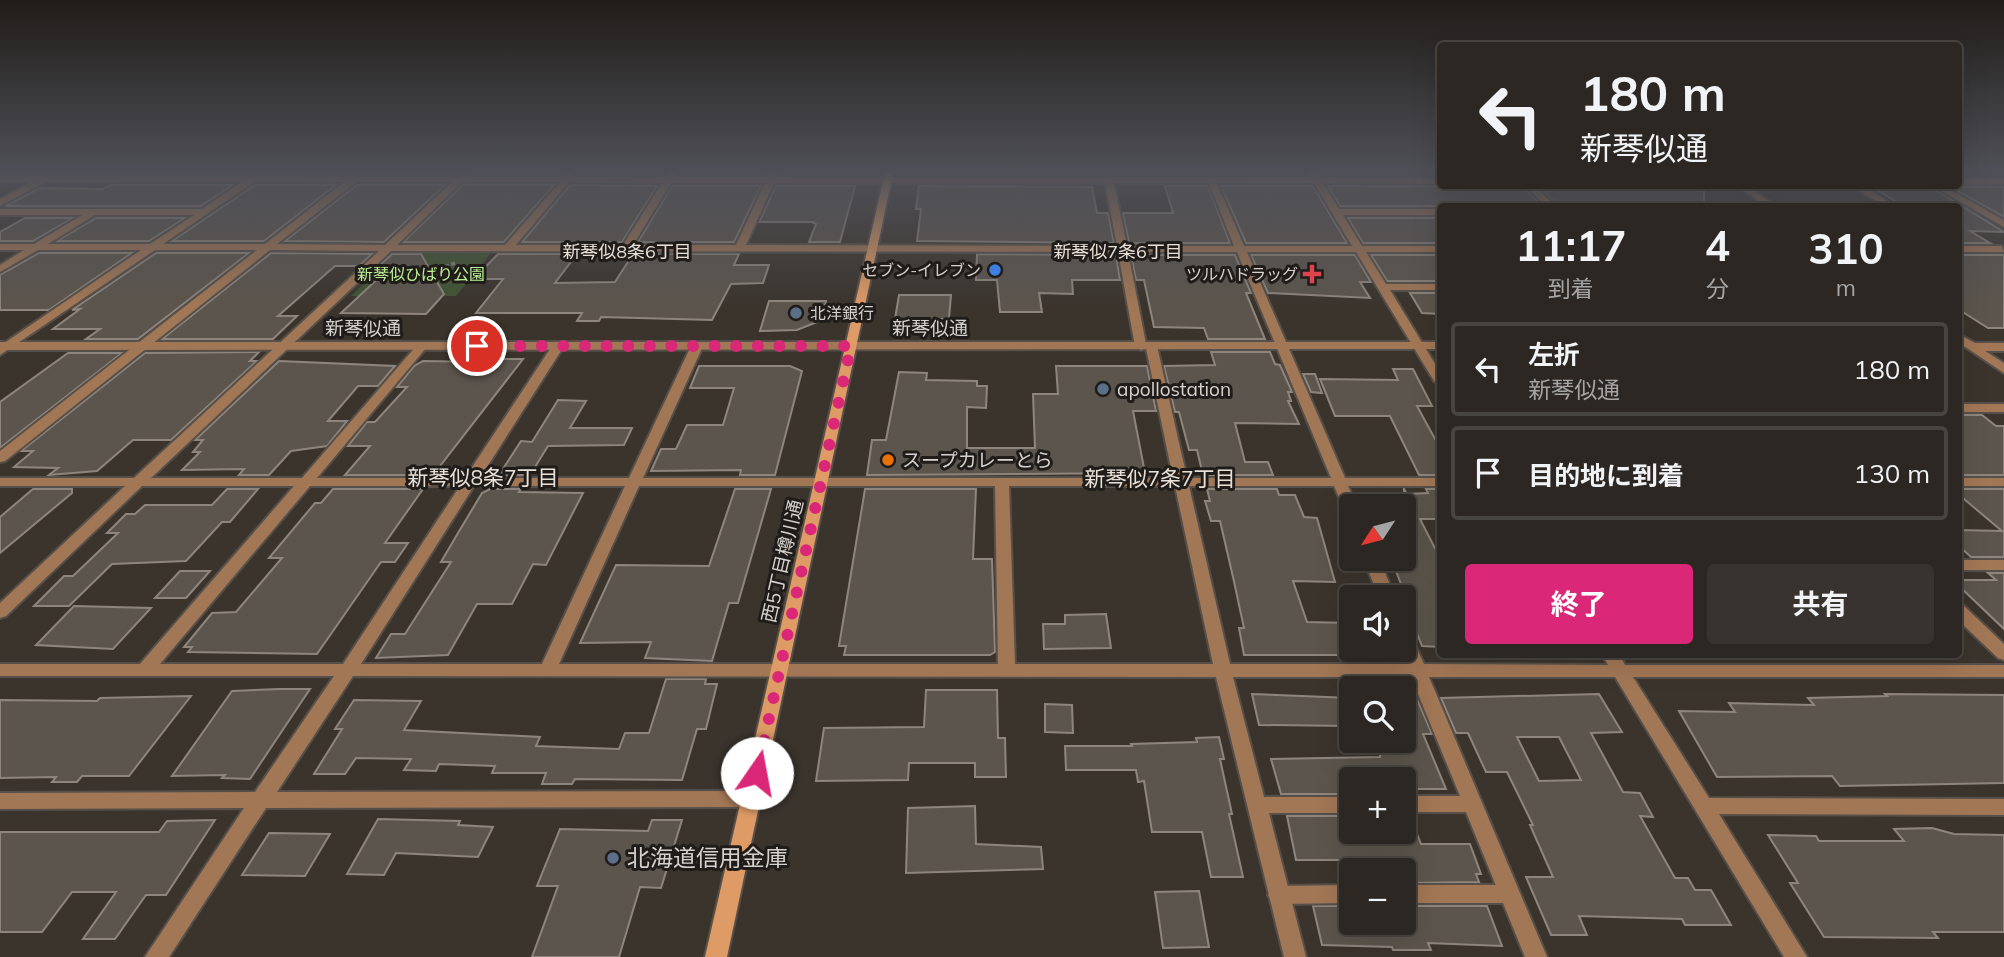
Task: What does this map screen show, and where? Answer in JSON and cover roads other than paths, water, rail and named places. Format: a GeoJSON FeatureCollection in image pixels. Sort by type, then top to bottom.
{"type":"FeatureCollection","features":[{"type":"Feature","properties":{"kind":"main road","name":"西5丁目樽川通"},"geometry":{"type":"LineString","coordinates":[[716,957],[879,218]]}},
{"type":"Feature","properties":{"kind":"street"},"geometry":{"type":"LineString","coordinates":[[0,268],[84,218]]}},
{"type":"Feature","properties":{"kind":"street"},"geometry":{"type":"LineString","coordinates":[[3,347],[196,218]]}},
{"type":"Feature","properties":{"kind":"street"},"geometry":{"type":"LineString","coordinates":[[0,457],[305,218]]}},
{"type":"Feature","properties":{"kind":"street"},"geometry":{"type":"LineString","coordinates":[[0,611],[419,218]]}},
{"type":"Feature","properties":{"kind":"street"},"geometry":{"type":"LineString","coordinates":[[508,248],[534,218]]}},
{"type":"Feature","properties":{"kind":"street"},"geometry":{"type":"LineString","coordinates":[[626,248],[645,218]]}},
{"type":"Feature","properties":{"kind":"street"},"geometry":{"type":"LineString","coordinates":[[740,248],[754,218]]}},
{"type":"Feature","properties":{"kind":"street"},"geometry":{"type":"LineString","coordinates":[[1117,218],[1146,346],[1182,482],[1223,671],[1295,957]]}},
{"type":"Feature","properties":{"kind":"street"},"geometry":{"type":"LineString","coordinates":[[1227,218],[1345,494]]}},
{"type":"Feature","properties":{"kind":"street"},"geometry":{"type":"LineString","coordinates":[[1340,218],[1437,376]]}},
{"type":"Feature","properties":{"kind":"street"},"geometry":{"type":"LineString","coordinates":[[0,247],[1437,249]]}},
{"type":"Feature","properties":{"kind":"street"},"geometry":{"type":"LineString","coordinates":[[1962,249],[2002,249]]}},
{"type":"Feature","properties":{"kind":"street"},"geometry":{"type":"LineString","coordinates":[[1384,287],[1437,287]]}},
{"type":"Feature","properties":{"kind":"street"},"geometry":{"type":"LineString","coordinates":[[1962,340],[2004,369]]}},
{"type":"Feature","properties":{"kind":"street"},"geometry":{"type":"LineString","coordinates":[[145,670],[422,346]]}},
{"type":"Feature","properties":{"kind":"street"},"geometry":{"type":"LineString","coordinates":[[156,957],[348,670],[558,346]]}},
{"type":"Feature","properties":{"kind":"street"},"geometry":{"type":"LineString","coordinates":[[547,671],[697,346]]}},
{"type":"Feature","properties":{"kind":"street","name":"新琴似通"},"geometry":{"type":"LineString","coordinates":[[3,347],[1437,346]]}},
{"type":"Feature","properties":{"kind":"street"},"geometry":{"type":"LineString","coordinates":[[1962,347],[2004,347]]}},
{"type":"Feature","properties":{"kind":"street"},"geometry":{"type":"LineString","coordinates":[[1962,408],[2004,408]]}},
{"type":"Feature","properties":{"kind":"street"},"geometry":{"type":"LineString","coordinates":[[0,482],[1437,482]]}},
{"type":"Feature","properties":{"kind":"street"},"geometry":{"type":"LineString","coordinates":[[1002,482],[1007,670]]}},
{"type":"Feature","properties":{"kind":"street"},"geometry":{"type":"LineString","coordinates":[[1962,482],[2004,482]]}},
{"type":"Feature","properties":{"kind":"street"},"geometry":{"type":"LineString","coordinates":[[1962,565],[2004,565]]}},
{"type":"Feature","properties":{"kind":"street"},"geometry":{"type":"LineString","coordinates":[[1962,614],[2004,654]]}},
{"type":"Feature","properties":{"kind":"street"},"geometry":{"type":"LineString","coordinates":[[1413,662],[1535,957]]}},
{"type":"Feature","properties":{"kind":"street"},"geometry":{"type":"LineString","coordinates":[[0,670],[779,673],[1007,670],[1417,671],[1615,663],[2004,671]]}},
{"type":"Feature","properties":{"kind":"street"},"geometry":{"type":"LineString","coordinates":[[1615,663],[1796,957]]}},
{"type":"Feature","properties":{"kind":"street"},"geometry":{"type":"LineString","coordinates":[[0,801],[260,798],[751,799]]}},
{"type":"Feature","properties":{"kind":"street"},"geometry":{"type":"LineString","coordinates":[[1416,804],[1470,804]]}},
{"type":"Feature","properties":{"kind":"street"},"geometry":{"type":"LineString","coordinates":[[1258,805],[1339,805]]}},
{"type":"Feature","properties":{"kind":"street"},"geometry":{"type":"LineString","coordinates":[[1703,806],[2004,807]]}},
{"type":"Feature","properties":{"kind":"street"},"geometry":{"type":"LineString","coordinates":[[1279,895],[1339,894]]}},
{"type":"Feature","properties":{"kind":"street"},"geometry":{"type":"LineString","coordinates":[[1416,894],[1508,894]]}},
{"type":"Feature","properties":{"kind":"place","name":"セブン-イレブン"},"geometry":{"type":"Point","coordinates":[995,270]}},
{"type":"Feature","properties":{"kind":"place","name":"ツルハドラッグ"},"geometry":{"type":"Point","coordinates":[1312,274]}},
{"type":"Feature","properties":{"kind":"place","name":"北洋銀行"},"geometry":{"type":"Point","coordinates":[796,313]}},
{"type":"Feature","properties":{"kind":"place","name":"apollostation"},"geometry":{"type":"Point","coordinates":[1103,389]}},
{"type":"Feature","properties":{"kind":"place","name":"スープカレーとら"},"geometry":{"type":"Point","coordinates":[888,460]}},
{"type":"Feature","properties":{"kind":"place","name":"北海道信用金庫"},"geometry":{"type":"Point","coordinates":[613,858]}},
{"type":"Feature","properties":{"kind":"district","name":"新琴似8条6丁目"},"geometry":{"type":"Point","coordinates":[627,252]}},
{"type":"Feature","properties":{"kind":"district","name":"新琴似7条6丁目"},"geometry":{"type":"Point","coordinates":[1118,252]}},
{"type":"Feature","properties":{"kind":"district","name":"新琴似8条7丁目"},"geometry":{"type":"Point","coordinates":[483,478]}},
{"type":"Feature","properties":{"kind":"district","name":"新琴似7条7丁目"},"geometry":{"type":"Point","coordinates":[1160,479]}},
{"type":"Feature","properties":{"kind":"park label","name":"新琴似ひばり公園"},"geometry":{"type":"Point","coordinates":[421,274]}}]}
